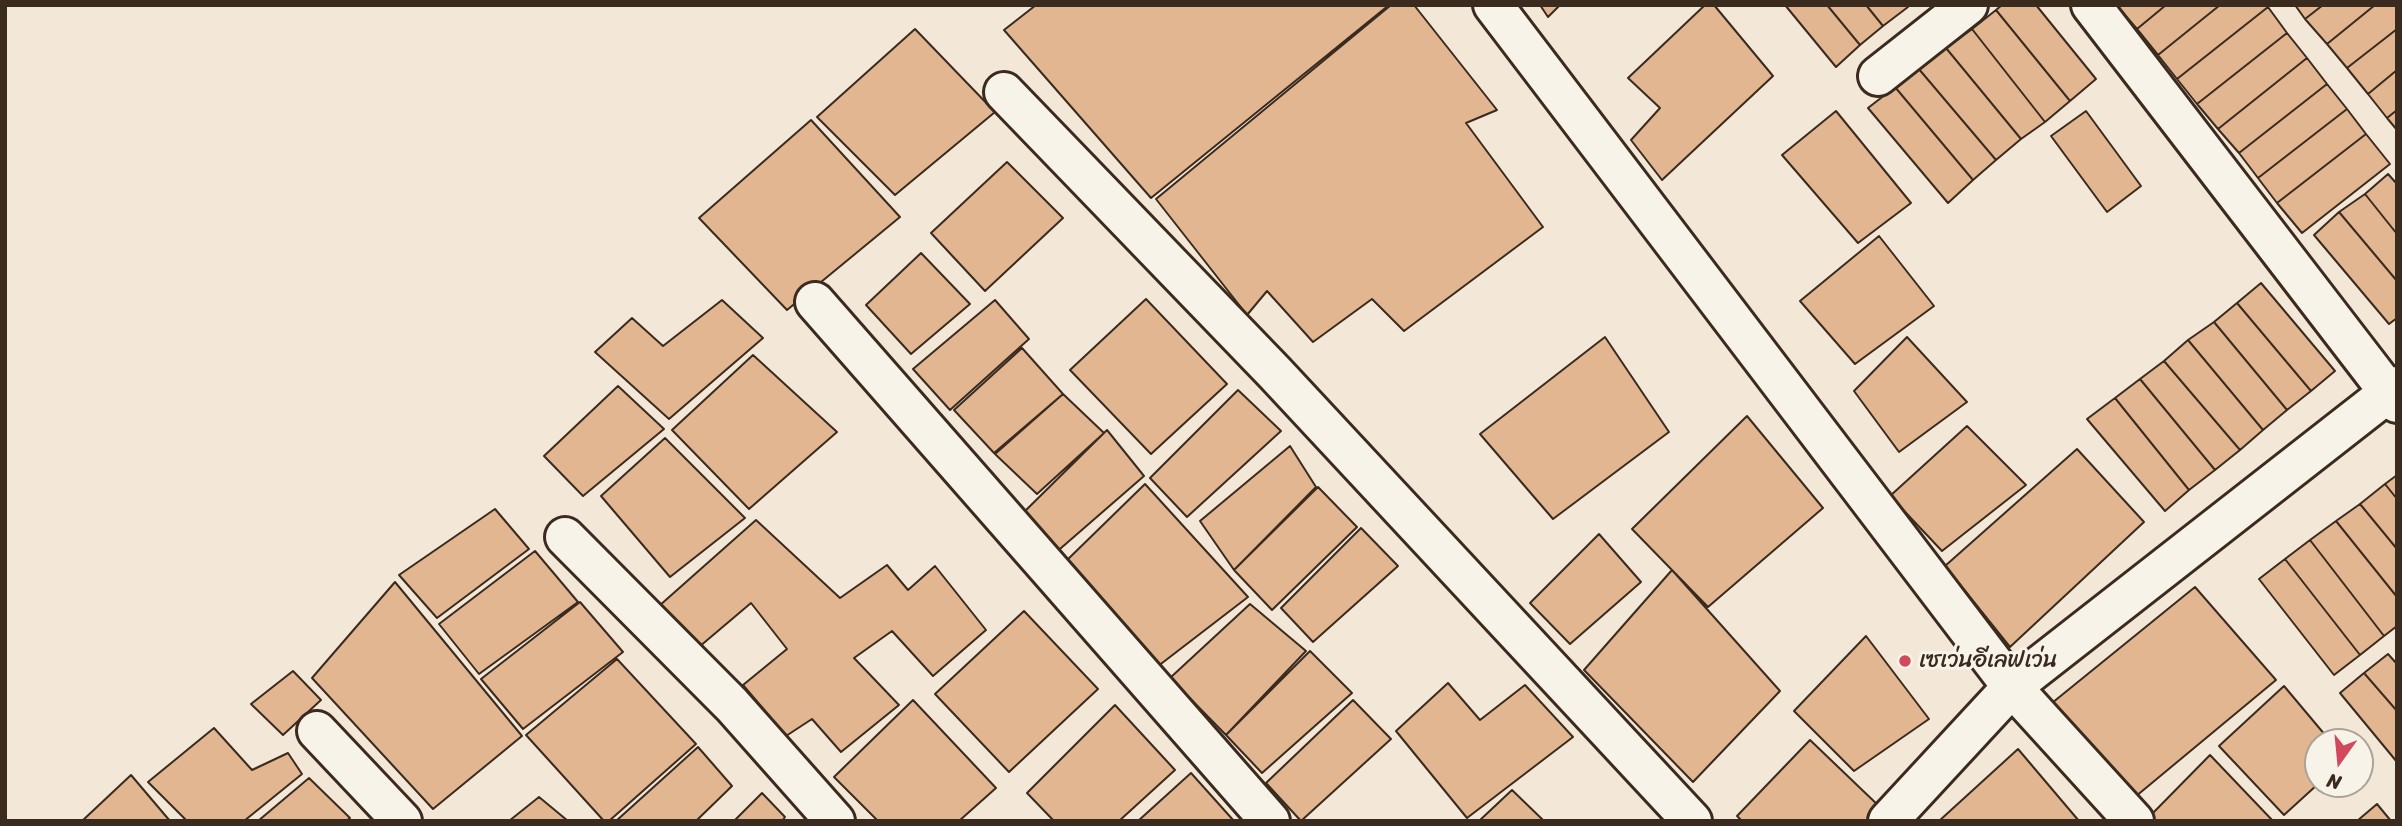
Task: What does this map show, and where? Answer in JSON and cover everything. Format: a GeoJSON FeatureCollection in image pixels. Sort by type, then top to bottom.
{"type":"FeatureCollection","features":[{"type":"Feature","properties":{"kind":"street"},"geometry":{"type":"LineString","coordinates":[[1493,5],[2012,687],[2134,821]]}},
{"type":"Feature","properties":{"kind":"street"},"geometry":{"type":"LineString","coordinates":[[1878,76],[1968,5]]}},
{"type":"Feature","properties":{"kind":"street"},"geometry":{"type":"LineString","coordinates":[[1888,821],[2012,687],[2394,394],[2091,5]]}},
{"type":"Feature","properties":{"kind":"street"},"geometry":{"type":"LineString","coordinates":[[1003,92],[1275,373],[1692,821]]}},
{"type":"Feature","properties":{"kind":"street"},"geometry":{"type":"LineString","coordinates":[[815,302],[1270,821]]}},
{"type":"Feature","properties":{"kind":"street"},"geometry":{"type":"LineString","coordinates":[[565,537],[732,705],[835,821]]}},
{"type":"Feature","properties":{"kind":"street"},"geometry":{"type":"LineString","coordinates":[[317,731],[402,821]]}},
{"type":"Feature","properties":{"kind":"building"},"geometry":{"type":"Polygon","coordinates":[[[1036,5],[1389,5],[1151,198],[1004,30],[1036,5]]]}},
{"type":"Feature","properties":{"kind":"building"},"geometry":{"type":"Polygon","coordinates":[[[1391,5],[1414,5],[1497,110],[1466,123],[1543,227],[1404,331],[1372,299],[1313,342],[1267,291],[1247,315],[1156,199],[1391,5]]]}},
{"type":"Feature","properties":{"kind":"building"},"geometry":{"type":"Polygon","coordinates":[[[1540,5],[1560,5],[1548,17],[1540,5]]]}},
{"type":"Feature","properties":{"kind":"building"},"geometry":{"type":"Polygon","coordinates":[[[1705,5],[1714,5],[1773,76],[1662,180],[1631,140],[1660,108],[1628,78],[1705,5]]]}},
{"type":"Feature","properties":{"kind":"building"},"geometry":{"type":"Polygon","coordinates":[[[1785,5],[1827,5],[1860,45],[1836,67],[1785,5]]]}},
{"type":"Feature","properties":{"kind":"building"},"geometry":{"type":"Polygon","coordinates":[[[1827,5],[1866,5],[1883,26],[1860,45],[1827,5]]]}},
{"type":"Feature","properties":{"kind":"building"},"geometry":{"type":"Polygon","coordinates":[[[1866,5],[1907,5],[1908,7],[1883,26],[1866,5]]]}},
{"type":"Feature","properties":{"kind":"building"},"geometry":{"type":"Polygon","coordinates":[[[2002,5],[2036,5],[2096,79],[2070,101],[1996,10],[2002,5]]]}},
{"type":"Feature","properties":{"kind":"building"},"geometry":{"type":"Polygon","coordinates":[[[2166,5],[2137,29],[2118,7],[2166,5]]]}},
{"type":"Feature","properties":{"kind":"building"},"geometry":{"type":"Polygon","coordinates":[[[2166,5],[2220,5],[2158,55],[2137,29],[2166,5]]]}},
{"type":"Feature","properties":{"kind":"building"},"geometry":{"type":"Polygon","coordinates":[[[2220,5],[2268,7],[2177,79],[2158,55],[2220,5]]]}},
{"type":"Feature","properties":{"kind":"building"},"geometry":{"type":"Polygon","coordinates":[[[2295,5],[2323,5],[2305,19],[2295,5]]]}},
{"type":"Feature","properties":{"kind":"building"},"geometry":{"type":"Polygon","coordinates":[[[2323,5],[2375,5],[2327,44],[2305,19],[2323,5]]]}},
{"type":"Feature","properties":{"kind":"building"},"geometry":{"type":"Polygon","coordinates":[[[2375,5],[2397,5],[2397,29],[2347,68],[2327,44],[2375,5]]]}},
{"type":"Feature","properties":{"kind":"building"},"geometry":{"type":"Polygon","coordinates":[[[2268,7],[2287,33],[2197,104],[2177,79],[2268,7]]]}},
{"type":"Feature","properties":{"kind":"building"},"geometry":{"type":"Polygon","coordinates":[[[1996,10],[2070,101],[2045,122],[1972,29],[1996,10]]]}},
{"type":"Feature","properties":{"kind":"building"},"geometry":{"type":"Polygon","coordinates":[[[915,29],[995,112],[895,195],[817,117],[915,29]]]}},
{"type":"Feature","properties":{"kind":"building"},"geometry":{"type":"Polygon","coordinates":[[[1972,29],[2045,122],[2021,139],[1946,48],[1972,29]]]}},
{"type":"Feature","properties":{"kind":"building"},"geometry":{"type":"Polygon","coordinates":[[[2397,29],[2397,70],[2368,94],[2347,68],[2397,29]]]}},
{"type":"Feature","properties":{"kind":"building"},"geometry":{"type":"Polygon","coordinates":[[[2287,33],[2307,58],[2218,129],[2197,104],[2287,33]]]}},
{"type":"Feature","properties":{"kind":"building"},"geometry":{"type":"Polygon","coordinates":[[[1946,48],[2021,139],[1996,160],[1918,68],[1946,48]]]}},
{"type":"Feature","properties":{"kind":"building"},"geometry":{"type":"Polygon","coordinates":[[[2307,58],[2327,84],[2239,153],[2218,129],[2307,58]]]}},
{"type":"Feature","properties":{"kind":"building"},"geometry":{"type":"Polygon","coordinates":[[[1918,68],[1996,160],[1973,180],[1895,87],[1918,68]]]}},
{"type":"Feature","properties":{"kind":"building"},"geometry":{"type":"Polygon","coordinates":[[[2397,70],[2397,110],[2387,118],[2368,94],[2397,70]]]}},
{"type":"Feature","properties":{"kind":"building"},"geometry":{"type":"Polygon","coordinates":[[[2327,84],[2347,109],[2258,178],[2239,153],[2327,84]]]}},
{"type":"Feature","properties":{"kind":"building"},"geometry":{"type":"Polygon","coordinates":[[[1895,87],[1973,180],[1948,203],[1868,108],[1895,87]]]}},
{"type":"Feature","properties":{"kind":"building"},"geometry":{"type":"Polygon","coordinates":[[[2347,109],[2366,134],[2277,203],[2258,178],[2347,109]]]}},
{"type":"Feature","properties":{"kind":"building"},"geometry":{"type":"Polygon","coordinates":[[[2397,110],[2397,130],[2387,118],[2397,110]]]}},
{"type":"Feature","properties":{"kind":"building"},"geometry":{"type":"Polygon","coordinates":[[[1836,111],[1911,203],[1858,243],[1782,155],[1836,111]]]}},
{"type":"Feature","properties":{"kind":"building"},"geometry":{"type":"Polygon","coordinates":[[[2086,111],[2141,186],[2107,212],[2051,136],[2086,111]]]}},
{"type":"Feature","properties":{"kind":"building"},"geometry":{"type":"Polygon","coordinates":[[[811,120],[900,217],[787,310],[699,218],[811,120]]]}},
{"type":"Feature","properties":{"kind":"building"},"geometry":{"type":"Polygon","coordinates":[[[2366,134],[2390,164],[2302,233],[2277,203],[2366,134]]]}},
{"type":"Feature","properties":{"kind":"building"},"geometry":{"type":"Polygon","coordinates":[[[1007,162],[1063,218],[985,291],[931,233],[1007,162]]]}},
{"type":"Feature","properties":{"kind":"building"},"geometry":{"type":"Polygon","coordinates":[[[2388,174],[2397,184],[2397,234],[2365,194],[2388,174]]]}},
{"type":"Feature","properties":{"kind":"building"},"geometry":{"type":"Polygon","coordinates":[[[2365,194],[2397,234],[2397,281],[2339,212],[2365,194]]]}},
{"type":"Feature","properties":{"kind":"building"},"geometry":{"type":"Polygon","coordinates":[[[2339,212],[2397,281],[2397,318],[2389,324],[2314,235],[2339,212]]]}},
{"type":"Feature","properties":{"kind":"building"},"geometry":{"type":"Polygon","coordinates":[[[1879,236],[1934,306],[1855,364],[1800,301],[1879,236]]]}},
{"type":"Feature","properties":{"kind":"building"},"geometry":{"type":"Polygon","coordinates":[[[921,253],[970,304],[911,354],[866,305],[921,253]]]}},
{"type":"Feature","properties":{"kind":"building"},"geometry":{"type":"Polygon","coordinates":[[[2261,283],[2335,371],[2311,391],[2237,303],[2261,283]]]}},
{"type":"Feature","properties":{"kind":"building"},"geometry":{"type":"Polygon","coordinates":[[[1146,299],[1227,384],[1151,454],[1070,370],[1146,299]]]}},
{"type":"Feature","properties":{"kind":"building"},"geometry":{"type":"Polygon","coordinates":[[[722,300],[763,338],[669,419],[595,352],[632,318],[663,346],[722,300]]]}},
{"type":"Feature","properties":{"kind":"building"},"geometry":{"type":"Polygon","coordinates":[[[995,300],[1029,339],[950,410],[913,369],[995,300]]]}},
{"type":"Feature","properties":{"kind":"building"},"geometry":{"type":"Polygon","coordinates":[[[2237,303],[2311,391],[2287,410],[2214,322],[2237,303]]]}},
{"type":"Feature","properties":{"kind":"building"},"geometry":{"type":"Polygon","coordinates":[[[2214,322],[2287,410],[2263,430],[2188,340],[2214,322]]]}},
{"type":"Feature","properties":{"kind":"building"},"geometry":{"type":"Polygon","coordinates":[[[1605,337],[1669,432],[1553,519],[1480,434],[1605,337]]]}},
{"type":"Feature","properties":{"kind":"building"},"geometry":{"type":"Polygon","coordinates":[[[1907,337],[1967,402],[1899,452],[1854,391],[1907,337]]]}},
{"type":"Feature","properties":{"kind":"building"},"geometry":{"type":"Polygon","coordinates":[[[2188,340],[2263,430],[2240,450],[2164,361],[2188,340]]]}},
{"type":"Feature","properties":{"kind":"building"},"geometry":{"type":"Polygon","coordinates":[[[1022,348],[1063,394],[994,453],[954,410],[1022,348]]]}},
{"type":"Feature","properties":{"kind":"building"},"geometry":{"type":"Polygon","coordinates":[[[753,355],[837,432],[749,509],[672,430],[753,355]]]}},
{"type":"Feature","properties":{"kind":"building"},"geometry":{"type":"Polygon","coordinates":[[[2164,361],[2240,450],[2215,470],[2140,379],[2164,361]]]}},
{"type":"Feature","properties":{"kind":"building"},"geometry":{"type":"Polygon","coordinates":[[[2140,379],[2215,470],[2189,490],[2115,398],[2140,379]]]}},
{"type":"Feature","properties":{"kind":"building"},"geometry":{"type":"Polygon","coordinates":[[[618,386],[664,429],[583,496],[544,456],[618,386]]]}},
{"type":"Feature","properties":{"kind":"building"},"geometry":{"type":"Polygon","coordinates":[[[1238,390],[1281,431],[1187,517],[1150,478],[1238,390]]]}},
{"type":"Feature","properties":{"kind":"building"},"geometry":{"type":"Polygon","coordinates":[[[1063,394],[1104,433],[1037,494],[995,454],[1063,394]]]}},
{"type":"Feature","properties":{"kind":"building"},"geometry":{"type":"Polygon","coordinates":[[[2115,398],[2189,490],[2165,511],[2087,419],[2115,398]]]}},
{"type":"Feature","properties":{"kind":"building"},"geometry":{"type":"Polygon","coordinates":[[[1747,416],[1823,508],[1708,607],[1632,529],[1747,416]]]}},
{"type":"Feature","properties":{"kind":"building"},"geometry":{"type":"Polygon","coordinates":[[[1967,426],[2026,485],[1942,551],[1890,496],[1967,426]]]}},
{"type":"Feature","properties":{"kind":"building"},"geometry":{"type":"Polygon","coordinates":[[[1107,430],[1144,476],[1053,555],[1019,517],[1107,430]]]}},
{"type":"Feature","properties":{"kind":"building"},"geometry":{"type":"Polygon","coordinates":[[[665,438],[745,518],[670,577],[601,496],[665,438]]]}},
{"type":"Feature","properties":{"kind":"building"},"geometry":{"type":"Polygon","coordinates":[[[1290,446],[1316,487],[1234,570],[1200,521],[1290,446]]]}},
{"type":"Feature","properties":{"kind":"building"},"geometry":{"type":"Polygon","coordinates":[[[2077,449],[2144,522],[2010,647],[1945,566],[2077,449]]]}},
{"type":"Feature","properties":{"kind":"building"},"geometry":{"type":"Polygon","coordinates":[[[2397,475],[2397,499],[2385,484],[2397,475]]]}},
{"type":"Feature","properties":{"kind":"building"},"geometry":{"type":"Polygon","coordinates":[[[1145,484],[1248,597],[1153,670],[1063,564],[1145,484]]]}},
{"type":"Feature","properties":{"kind":"building"},"geometry":{"type":"Polygon","coordinates":[[[2385,484],[2397,499],[2397,549],[2360,504],[2385,484]]]}},
{"type":"Feature","properties":{"kind":"building"},"geometry":{"type":"Polygon","coordinates":[[[1318,487],[1357,527],[1272,610],[1234,570],[1318,487]]]}},
{"type":"Feature","properties":{"kind":"building"},"geometry":{"type":"Polygon","coordinates":[[[2360,504],[2397,549],[2397,597],[2336,521],[2360,504]]]}},
{"type":"Feature","properties":{"kind":"building"},"geometry":{"type":"Polygon","coordinates":[[[495,509],[529,549],[437,618],[399,575],[495,509]]]}},
{"type":"Feature","properties":{"kind":"building"},"geometry":{"type":"Polygon","coordinates":[[[756,520],[840,598],[887,565],[908,590],[935,566],[986,630],[933,676],[892,631],[854,658],[899,705],[841,752],[812,719],[786,736],[743,685],[787,649],[751,603],[699,647],[659,606],[756,520]]]}},
{"type":"Feature","properties":{"kind":"building"},"geometry":{"type":"Polygon","coordinates":[[[2336,521],[2397,597],[2397,626],[2384,636],[2310,540],[2336,521]]]}},
{"type":"Feature","properties":{"kind":"building"},"geometry":{"type":"Polygon","coordinates":[[[1361,528],[1398,566],[1313,642],[1281,608],[1361,528]]]}},
{"type":"Feature","properties":{"kind":"building"},"geometry":{"type":"Polygon","coordinates":[[[1599,534],[1641,582],[1570,644],[1530,603],[1599,534]]]}},
{"type":"Feature","properties":{"kind":"building"},"geometry":{"type":"Polygon","coordinates":[[[2310,540],[2384,636],[2360,655],[2285,559],[2310,540]]]}},
{"type":"Feature","properties":{"kind":"building"},"geometry":{"type":"Polygon","coordinates":[[[535,551],[578,602],[479,674],[439,624],[535,551]]]}},
{"type":"Feature","properties":{"kind":"building"},"geometry":{"type":"Polygon","coordinates":[[[2285,559],[2360,655],[2334,675],[2259,579],[2285,559]]]}},
{"type":"Feature","properties":{"kind":"building"},"geometry":{"type":"Polygon","coordinates":[[[1672,570],[1780,691],[1693,782],[1584,670],[1672,570]]]}},
{"type":"Feature","properties":{"kind":"building"},"geometry":{"type":"Polygon","coordinates":[[[395,582],[522,736],[433,809],[312,678],[395,582]]]}},
{"type":"Feature","properties":{"kind":"building"},"geometry":{"type":"Polygon","coordinates":[[[2195,587],[2276,680],[2135,797],[2052,703],[2195,587]]]}},
{"type":"Feature","properties":{"kind":"building"},"geometry":{"type":"Polygon","coordinates":[[[580,602],[623,652],[523,729],[481,679],[580,602]]]}},
{"type":"Feature","properties":{"kind":"building"},"geometry":{"type":"Polygon","coordinates":[[[1250,604],[1306,651],[1226,735],[1170,678],[1250,604]]]}},
{"type":"Feature","properties":{"kind":"building"},"geometry":{"type":"Polygon","coordinates":[[[1024,611],[1098,689],[1009,772],[935,694],[1024,611]]]}},
{"type":"Feature","properties":{"kind":"building"},"geometry":{"type":"Polygon","coordinates":[[[1866,636],[1929,719],[1854,771],[1794,711],[1866,636]]]}},
{"type":"Feature","properties":{"kind":"building"},"geometry":{"type":"Polygon","coordinates":[[[1310,651],[1352,693],[1262,773],[1226,735],[1310,651]]]}},
{"type":"Feature","properties":{"kind":"building"},"geometry":{"type":"Polygon","coordinates":[[[2388,654],[2397,664],[2397,711],[2364,673],[2388,654]]]}},
{"type":"Feature","properties":{"kind":"building"},"geometry":{"type":"Polygon","coordinates":[[[617,659],[696,744],[609,821],[604,821],[526,735],[617,659]]]}},
{"type":"Feature","properties":{"kind":"building"},"geometry":{"type":"Polygon","coordinates":[[[293,671],[321,700],[283,735],[251,704],[293,671]]]}},
{"type":"Feature","properties":{"kind":"building"},"geometry":{"type":"Polygon","coordinates":[[[2364,673],[2397,711],[2397,762],[2374,734],[2374,728],[2369,728],[2340,693],[2364,673]]]}},
{"type":"Feature","properties":{"kind":"building"},"geometry":{"type":"Polygon","coordinates":[[[1448,683],[1480,720],[1525,685],[1573,737],[1467,818],[1396,731],[1448,683]]]}},
{"type":"Feature","properties":{"kind":"building"},"geometry":{"type":"Polygon","coordinates":[[[2284,686],[2319,728],[2304,728],[2304,797],[2284,815],[2219,746],[2284,686]]]}},
{"type":"Feature","properties":{"kind":"building"},"geometry":{"type":"Polygon","coordinates":[[[913,700],[996,788],[959,821],[878,821],[834,777],[913,700]]]}},
{"type":"Feature","properties":{"kind":"building"},"geometry":{"type":"Polygon","coordinates":[[[1353,700],[1391,739],[1301,821],[1266,783],[1353,700]]]}},
{"type":"Feature","properties":{"kind":"building"},"geometry":{"type":"Polygon","coordinates":[[[1115,705],[1175,770],[1119,821],[1054,821],[1027,793],[1115,705]]]}},
{"type":"Feature","properties":{"kind":"building"},"geometry":{"type":"Polygon","coordinates":[[[214,728],[252,770],[288,753],[302,774],[244,821],[187,821],[148,782],[214,728]]]}},
{"type":"Feature","properties":{"kind":"building"},"geometry":{"type":"Polygon","coordinates":[[[1810,740],[1881,808],[1869,821],[1742,821],[1737,816],[1810,740]]]}},
{"type":"Feature","properties":{"kind":"building"},"geometry":{"type":"Polygon","coordinates":[[[698,747],[732,786],[696,821],[616,821],[698,747]]]}},
{"type":"Feature","properties":{"kind":"building"},"geometry":{"type":"Polygon","coordinates":[[[2018,749],[2079,821],[1939,821],[2018,749]]]}},
{"type":"Feature","properties":{"kind":"building"},"geometry":{"type":"Polygon","coordinates":[[[2210,755],[2273,821],[2153,821],[2149,817],[2210,755]]]}},
{"type":"Feature","properties":{"kind":"building"},"geometry":{"type":"Polygon","coordinates":[[[1191,773],[1234,821],[1138,821],[1191,773]]]}},
{"type":"Feature","properties":{"kind":"building"},"geometry":{"type":"Polygon","coordinates":[[[131,775],[170,821],[82,821],[131,775]]]}},
{"type":"Feature","properties":{"kind":"building"},"geometry":{"type":"Polygon","coordinates":[[[309,778],[350,818],[346,821],[258,821],[309,778]]]}},
{"type":"Feature","properties":{"kind":"building"},"geometry":{"type":"Polygon","coordinates":[[[1512,790],[1544,821],[1479,821],[1512,790]]]}},
{"type":"Feature","properties":{"kind":"building"},"geometry":{"type":"Polygon","coordinates":[[[762,793],[785,817],[782,821],[734,821],[762,793]]]}},
{"type":"Feature","properties":{"kind":"building"},"geometry":{"type":"Polygon","coordinates":[[[539,797],[568,821],[509,821],[539,797]]]}},
{"type":"Feature","properties":{"kind":"building"},"geometry":{"type":"Polygon","coordinates":[[[2377,804],[2391,821],[2357,821],[2377,804]]]}},
{"type":"Feature","properties":{"kind":"place","name":"เซเว่นอีเลฟเว่น"},"geometry":{"type":"Point","coordinates":[1905,661]}}]}
